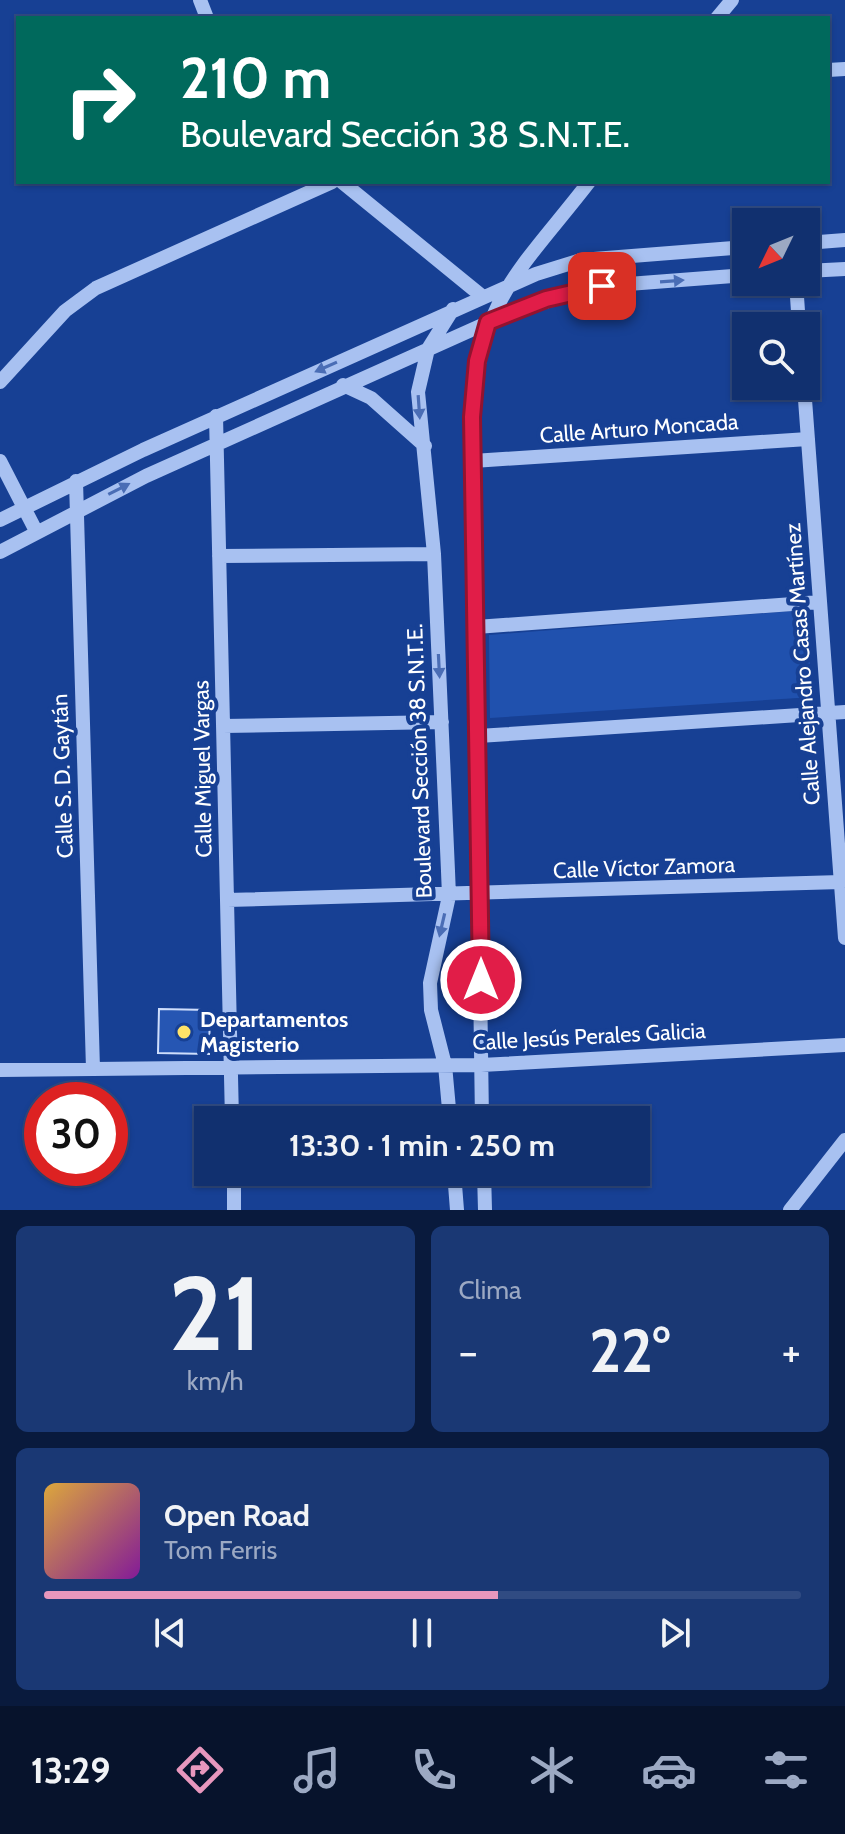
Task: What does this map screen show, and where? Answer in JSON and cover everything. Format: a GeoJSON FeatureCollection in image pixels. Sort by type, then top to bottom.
{"type":"FeatureCollection","features":[{"type":"Feature","properties":{"kind":"street"},"geometry":{"type":"LineString","coordinates":[[719,16],[732,0]]}},
{"type":"Feature","properties":{"kind":"street"},"geometry":{"type":"LineString","coordinates":[[2,375],[65,311],[96,288],[328,184]]}},
{"type":"Feature","properties":{"kind":"street"},"geometry":{"type":"LineString","coordinates":[[344,184],[483,297]]}},
{"type":"Feature","properties":{"kind":"street"},"geometry":{"type":"LineString","coordinates":[[482,1106],[473,461],[476,373],[488,322],[504,287],[587,184]]}},
{"type":"Feature","properties":{"kind":"street"},"geometry":{"type":"LineString","coordinates":[[820,242],[845,240]]}},
{"type":"Feature","properties":{"kind":"street"},"geometry":{"type":"LineString","coordinates":[[0,520],[216,416],[504,287],[581,260],[732,248]]}},
{"type":"Feature","properties":{"kind":"street"},"geometry":{"type":"LineString","coordinates":[[820,270],[845,269]]}},
{"type":"Feature","properties":{"kind":"street"},"geometry":{"type":"LineString","coordinates":[[0,552],[36,531],[217,443],[343,385],[546,299],[602,286],[732,276]]}},
{"type":"Feature","properties":{"kind":"street","name":"Boulevard Sección 38 S.N.T.E."},"geometry":{"type":"LineString","coordinates":[[449,1106],[445,1065],[431,1010],[430,983],[449,896],[434,554],[418,392],[428,349],[453,309]]}},
{"type":"Feature","properties":{"kind":"street"},"geometry":{"type":"LineString","coordinates":[[343,385],[371,398],[425,446]]}},
{"type":"Feature","properties":{"kind":"street","name":"Calle Alejandro Casas Martínez"},"geometry":{"type":"LineString","coordinates":[[805,400],[845,938]]}},
{"type":"Feature","properties":{"kind":"street","name":"Calle Miguel Vargas"},"geometry":{"type":"LineString","coordinates":[[216,416],[232,1106]]}},
{"type":"Feature","properties":{"kind":"street","name":"Calle Arturo Moncada"},"geometry":{"type":"LineString","coordinates":[[473,461],[808,439]]}},
{"type":"Feature","properties":{"kind":"street"},"geometry":{"type":"LineString","coordinates":[[0,461],[36,531]]}},
{"type":"Feature","properties":{"kind":"street","name":"Calle S. D. Gaytán"},"geometry":{"type":"LineString","coordinates":[[76,481],[93,1069]]}},
{"type":"Feature","properties":{"kind":"street"},"geometry":{"type":"LineString","coordinates":[[219,556],[434,554]]}},
{"type":"Feature","properties":{"kind":"street"},"geometry":{"type":"LineString","coordinates":[[476,627],[820,602]]}},
{"type":"Feature","properties":{"kind":"street"},"geometry":{"type":"LineString","coordinates":[[478,736],[845,712]]}},
{"type":"Feature","properties":{"kind":"street"},"geometry":{"type":"LineString","coordinates":[[223,726],[442,722]]}},
{"type":"Feature","properties":{"kind":"street","name":"Calle Víctor Zamora"},"geometry":{"type":"LineString","coordinates":[[227,900],[449,896],[841,882]]}},
{"type":"Feature","properties":{"kind":"street","name":"Calle Jesús Perales Galicia"},"geometry":{"type":"LineString","coordinates":[[0,1070],[481,1065],[845,1045]]}},
{"type":"Feature","properties":{"kind":"street"},"geometry":{"type":"LineString","coordinates":[[790,1210],[845,1140]]}},
{"type":"Feature","properties":{"kind":"street"},"geometry":{"type":"LineString","coordinates":[[234,1186],[234,1210]]}},
{"type":"Feature","properties":{"kind":"street"},"geometry":{"type":"LineString","coordinates":[[455,1186],[457,1210]]}},
{"type":"Feature","properties":{"kind":"street"},"geometry":{"type":"LineString","coordinates":[[484,1186],[485,1210]]}},
{"type":"Feature","properties":{"kind":"shaded area"},"geometry":{"type":"Polygon","coordinates":[[[805,610],[813,697],[490,718],[489,635],[805,610]]]}},
{"type":"Feature","properties":{"kind":"building","name":"Departamentos Magisterio"},"geometry":{"type":"Polygon","coordinates":[[[159,1009],[210,1010],[209,1054],[158,1053],[159,1009]]]}},
{"type":"Feature","properties":{"kind":"place","name":"Departamentos Magisterio"},"geometry":{"type":"Point","coordinates":[184,1032]}},
{"type":"Feature","properties":{"kind":"route"},"geometry":{"type":"LineString","coordinates":[[481,980],[472,417],[477,361],[488,322],[546,299],[602,286]]}}]}
